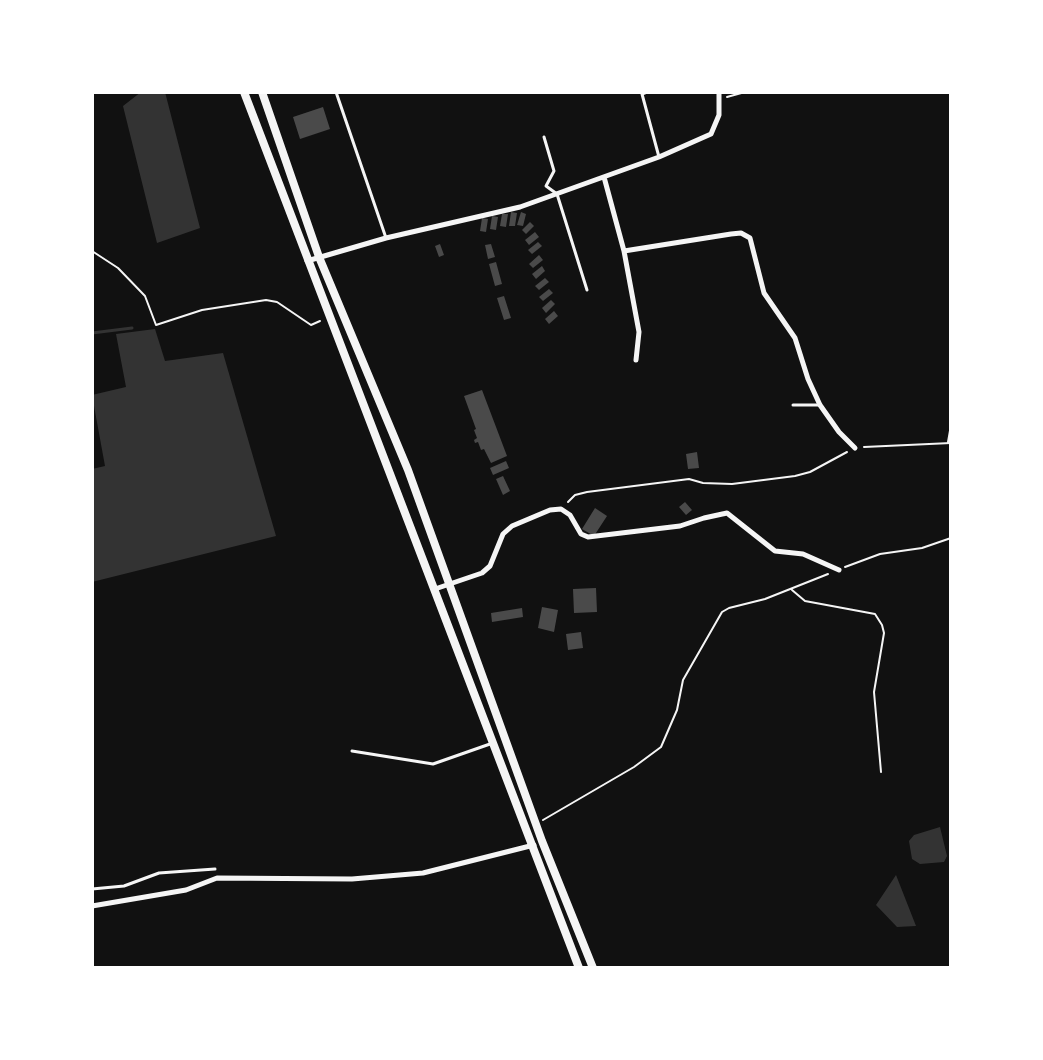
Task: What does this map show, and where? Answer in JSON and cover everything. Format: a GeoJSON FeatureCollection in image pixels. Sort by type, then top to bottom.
{"type":"FeatureCollection","features":[{"type":"Feature","properties":{"kind":"main road"},"geometry":{"type":"LineString","coordinates":[[244,92],[579,968]]}},
{"type":"Feature","properties":{"kind":"main road"},"geometry":{"type":"LineString","coordinates":[[262,92],[319,257],[408,470],[542,841],[593,968]]}},
{"type":"Feature","properties":{"kind":"street"},"geometry":{"type":"LineString","coordinates":[[307,261],[386,238],[485,217],[659,157],[711,134],[719,115],[720,95]]}},
{"type":"Feature","properties":{"kind":"street"},"geometry":{"type":"LineString","coordinates":[[604,177],[624,251],[639,332],[636,360]]}},
{"type":"Feature","properties":{"kind":"street"},"geometry":{"type":"LineString","coordinates":[[624,251],[731,234],[741,233],[750,238],[764,293],[795,338],[820,405],[855,448]]}},
{"type":"Feature","properties":{"kind":"street"},"geometry":{"type":"LineString","coordinates":[[435,589],[482,573],[490,566],[503,534],[512,526],[550,510],[561,509],[570,515],[581,534],[588,537],[680,526],[727,513],[775,551],[803,554],[839,570]]}},
{"type":"Feature","properties":{"kind":"street"},"geometry":{"type":"LineString","coordinates":[[92,906],[186,890],[217,878],[352,879],[423,873],[533,846],[542,841]]}},
{"type":"Feature","properties":{"kind":"lane"},"geometry":{"type":"LineString","coordinates":[[336,92],[386,238]]}},
{"type":"Feature","properties":{"kind":"lane"},"geometry":{"type":"LineString","coordinates":[[647,92],[642,94],[659,157]]}},
{"type":"Feature","properties":{"kind":"lane"},"geometry":{"type":"LineString","coordinates":[[544,137],[554,171],[546,186],[557,194],[587,290]]}},
{"type":"Feature","properties":{"kind":"lane"},"geometry":{"type":"LineString","coordinates":[[793,405],[820,405]]}},
{"type":"Feature","properties":{"kind":"lane"},"geometry":{"type":"LineString","coordinates":[[352,751],[433,764],[493,742]]}},
{"type":"Feature","properties":{"kind":"lane"},"geometry":{"type":"LineString","coordinates":[[92,889],[124,886],[159,873],[215,869]]}},
{"type":"Feature","properties":{"kind":"path"},"geometry":{"type":"LineString","coordinates":[[720,95],[745,92]]}},
{"type":"Feature","properties":{"kind":"path"},"geometry":{"type":"LineString","coordinates":[[92,251],[118,268],[145,296],[156,325],[202,310],[266,300],[277,302],[311,325],[329,318]]}},
{"type":"Feature","properties":{"kind":"path"},"geometry":{"type":"LineString","coordinates":[[561,509],[575,495],[587,492],[689,479],[732,484],[795,476],[810,472],[855,448],[950,443],[951,425]]}},
{"type":"Feature","properties":{"kind":"path"},"geometry":{"type":"LineString","coordinates":[[538,824],[634,767],[661,747],[677,710],[683,680],[722,612],[765,599],[880,554],[922,548],[951,538]]}},
{"type":"Feature","properties":{"kind":"path"},"geometry":{"type":"LineString","coordinates":[[791,589],[805,601],[875,614],[882,625],[884,633],[874,692],[881,772]]}},
{"type":"Feature","properties":{"kind":"shaded area"},"geometry":{"type":"Polygon","coordinates":[[[141,92],[165,92],[200,228],[157,243],[123,106],[141,92]]]}},
{"type":"Feature","properties":{"kind":"shaded area"},"geometry":{"type":"Polygon","coordinates":[[[155,329],[165,361],[223,353],[276,536],[92,582],[92,469],[105,466],[92,395],[126,387],[116,334],[155,329]]]}},
{"type":"Feature","properties":{"kind":"shaded area"},"geometry":{"type":"Polygon","coordinates":[[[940,827],[947,856],[944,862],[920,864],[912,859],[909,841],[914,835],[940,827]]]}},
{"type":"Feature","properties":{"kind":"shaded area"},"geometry":{"type":"Polygon","coordinates":[[[896,875],[916,926],[897,927],[876,905],[896,875]]]}},
{"type":"Feature","properties":{"kind":"building"},"geometry":{"type":"Polygon","coordinates":[[[323,107],[330,129],[300,139],[293,117],[323,107]]]}},
{"type":"Feature","properties":{"kind":"building"},"geometry":{"type":"Polygon","coordinates":[[[511,212],[517,213],[515,226],[509,226],[511,212]]]}},
{"type":"Feature","properties":{"kind":"building"},"geometry":{"type":"Polygon","coordinates":[[[521,212],[526,214],[523,226],[517,225],[521,212]]]}},
{"type":"Feature","properties":{"kind":"building"},"geometry":{"type":"Polygon","coordinates":[[[502,214],[508,214],[506,227],[500,226],[502,214]]]}},
{"type":"Feature","properties":{"kind":"building"},"geometry":{"type":"Polygon","coordinates":[[[492,216],[498,217],[496,230],[490,229],[492,216]]]}},
{"type":"Feature","properties":{"kind":"building"},"geometry":{"type":"Polygon","coordinates":[[[482,218],[488,219],[486,232],[480,231],[482,218]]]}},
{"type":"Feature","properties":{"kind":"building"},"geometry":{"type":"Polygon","coordinates":[[[530,222],[534,226],[526,234],[522,230],[530,222]]]}},
{"type":"Feature","properties":{"kind":"building"},"geometry":{"type":"Polygon","coordinates":[[[535,232],[539,237],[529,245],[525,240],[535,232]]]}},
{"type":"Feature","properties":{"kind":"building"},"geometry":{"type":"Polygon","coordinates":[[[538,242],[542,246],[532,254],[528,250],[538,242]]]}},
{"type":"Feature","properties":{"kind":"building"},"geometry":{"type":"Polygon","coordinates":[[[440,244],[444,255],[439,257],[435,246],[440,244]]]}},
{"type":"Feature","properties":{"kind":"building"},"geometry":{"type":"Polygon","coordinates":[[[491,244],[495,257],[488,259],[485,245],[491,244]]]}},
{"type":"Feature","properties":{"kind":"building"},"geometry":{"type":"Polygon","coordinates":[[[539,255],[543,260],[533,268],[529,264],[539,255]]]}},
{"type":"Feature","properties":{"kind":"building"},"geometry":{"type":"Polygon","coordinates":[[[496,262],[502,284],[495,286],[489,264],[496,262]]]}},
{"type":"Feature","properties":{"kind":"building"},"geometry":{"type":"Polygon","coordinates":[[[542,266],[545,271],[536,279],[532,274],[542,266]]]}},
{"type":"Feature","properties":{"kind":"building"},"geometry":{"type":"Polygon","coordinates":[[[545,278],[549,282],[539,290],[535,286],[545,278]]]}},
{"type":"Feature","properties":{"kind":"building"},"geometry":{"type":"Polygon","coordinates":[[[549,289],[553,293],[543,301],[539,297],[549,289]]]}},
{"type":"Feature","properties":{"kind":"building"},"geometry":{"type":"Polygon","coordinates":[[[504,296],[511,318],[504,320],[497,298],[504,296]]]}},
{"type":"Feature","properties":{"kind":"building"},"geometry":{"type":"Polygon","coordinates":[[[551,300],[555,304],[546,313],[542,308],[551,300]]]}},
{"type":"Feature","properties":{"kind":"building"},"geometry":{"type":"Polygon","coordinates":[[[554,311],[558,316],[549,324],[545,319],[554,311]]]}},
{"type":"Feature","properties":{"kind":"building"},"geometry":{"type":"Polygon","coordinates":[[[482,390],[507,456],[491,463],[484,449],[481,450],[478,442],[475,443],[476,429],[464,396],[482,390]]]}},
{"type":"Feature","properties":{"kind":"building"},"geometry":{"type":"Polygon","coordinates":[[[697,452],[699,468],[688,469],[686,454],[697,452]]]}},
{"type":"Feature","properties":{"kind":"building"},"geometry":{"type":"Polygon","coordinates":[[[506,461],[509,468],[493,475],[490,468],[506,461]]]}},
{"type":"Feature","properties":{"kind":"building"},"geometry":{"type":"Polygon","coordinates":[[[503,476],[510,491],[503,495],[496,479],[503,476]]]}},
{"type":"Feature","properties":{"kind":"building"},"geometry":{"type":"Polygon","coordinates":[[[685,502],[692,510],[686,515],[679,507],[685,502]]]}},
{"type":"Feature","properties":{"kind":"building"},"geometry":{"type":"Polygon","coordinates":[[[595,508],[607,516],[594,536],[582,529],[595,508]]]}},
{"type":"Feature","properties":{"kind":"building"},"geometry":{"type":"Polygon","coordinates":[[[596,588],[597,612],[574,613],[573,589],[596,588]]]}},
{"type":"Feature","properties":{"kind":"building"},"geometry":{"type":"Polygon","coordinates":[[[542,607],[558,610],[554,632],[538,628],[542,607]]]}},
{"type":"Feature","properties":{"kind":"building"},"geometry":{"type":"Polygon","coordinates":[[[522,608],[523,617],[492,622],[491,613],[522,608]]]}},
{"type":"Feature","properties":{"kind":"building"},"geometry":{"type":"Polygon","coordinates":[[[581,632],[583,648],[568,650],[566,634],[581,632]]]}},
{"type":"Feature","properties":{"kind":"waterway"},"geometry":{"type":"LineString","coordinates":[[92,333],[132,328]]}}]}
